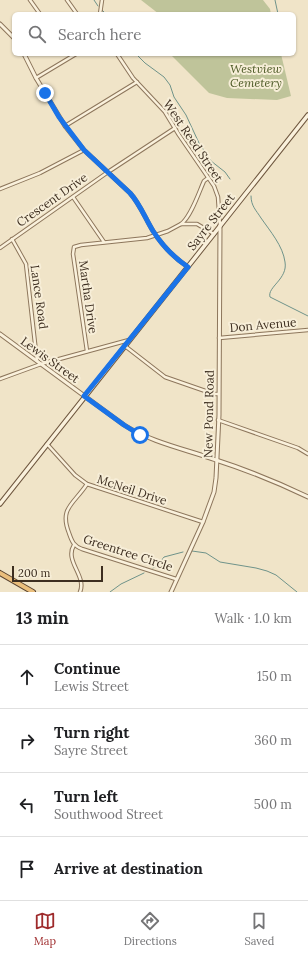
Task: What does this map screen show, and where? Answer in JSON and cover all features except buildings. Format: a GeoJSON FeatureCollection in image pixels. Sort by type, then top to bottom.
{"type":"FeatureCollection","features":[{"type":"Feature","properties":{"kind":"highway"},"geometry":{"type":"LineString","coordinates":[[0,573],[33,592]]}},
{"type":"Feature","properties":{"kind":"main road","name":"Sayre Street"},"geometry":{"type":"LineString","coordinates":[[0,504],[308,115]]}},
{"type":"Feature","properties":{"kind":"street"},"geometry":{"type":"LineString","coordinates":[[30,0],[39,12]]}},
{"type":"Feature","properties":{"kind":"street"},"geometry":{"type":"LineString","coordinates":[[67,0],[75,12]]}},
{"type":"Feature","properties":{"kind":"street"},"geometry":{"type":"LineString","coordinates":[[100,12],[101,1]]}},
{"type":"Feature","properties":{"kind":"street"},"geometry":{"type":"LineString","coordinates":[[0,24],[12,36]]}},
{"type":"Feature","properties":{"kind":"street"},"geometry":{"type":"LineString","coordinates":[[25,56],[36,78],[65,126],[84,150],[136,201],[156,236],[173,256],[188,267]]}},
{"type":"Feature","properties":{"kind":"street"},"geometry":{"type":"LineString","coordinates":[[36,78],[69,56]]}},
{"type":"Feature","properties":{"kind":"street","name":"West Reed Street"},"geometry":{"type":"LineString","coordinates":[[118,56],[137,82],[165,112],[214,186],[218,197],[220,226]]}},
{"type":"Feature","properties":{"kind":"street"},"geometry":{"type":"LineString","coordinates":[[65,126],[137,82]]}},
{"type":"Feature","properties":{"kind":"street","name":"Crescent Drive"},"geometry":{"type":"LineString","coordinates":[[0,248],[108,172],[175,128]]}},
{"type":"Feature","properties":{"kind":"street"},"geometry":{"type":"LineString","coordinates":[[0,189],[40,173],[84,150]]}},
{"type":"Feature","properties":{"kind":"street"},"geometry":{"type":"LineString","coordinates":[[181,224],[190,212],[204,181],[208,178]]}},
{"type":"Feature","properties":{"kind":"street"},"geometry":{"type":"LineString","coordinates":[[72,197],[104,242]]}},
{"type":"Feature","properties":{"kind":"street"},"geometry":{"type":"LineString","coordinates":[[181,224],[197,224],[214,234]]}},
{"type":"Feature","properties":{"kind":"street","name":"Martha Drive"},"geometry":{"type":"LineString","coordinates":[[87,351],[73,252],[74,247],[156,236],[181,224]]}},
{"type":"Feature","properties":{"kind":"street","name":"New Pond Road"},"geometry":{"type":"LineString","coordinates":[[171,592],[203,522],[214,492],[218,460],[220,226]]}},
{"type":"Feature","properties":{"kind":"street","name":"Lance Road"},"geometry":{"type":"LineString","coordinates":[[12,239],[26,264],[39,363]]}},
{"type":"Feature","properties":{"kind":"street","name":"Don Avenue"},"geometry":{"type":"LineString","coordinates":[[219,338],[308,330]]}},
{"type":"Feature","properties":{"kind":"street","name":"Lewis Street"},"geometry":{"type":"LineString","coordinates":[[0,334],[124,425],[147,438],[218,460],[308,497]]}},
{"type":"Feature","properties":{"kind":"street"},"geometry":{"type":"LineString","coordinates":[[0,379],[39,363],[129,340]]}},
{"type":"Feature","properties":{"kind":"street"},"geometry":{"type":"LineString","coordinates":[[125,346],[166,377],[214,394],[218,394]]}},
{"type":"Feature","properties":{"kind":"street"},"geometry":{"type":"LineString","coordinates":[[218,420],[298,448],[308,454]]}},
{"type":"Feature","properties":{"kind":"street","name":"McNeil Drive"},"geometry":{"type":"LineString","coordinates":[[47,444],[75,475],[87,484],[203,522]]}},
{"type":"Feature","properties":{"kind":"street","name":"Greentree Circle"},"geometry":{"type":"LineString","coordinates":[[87,484],[65,514],[65,524],[74,545],[82,550],[176,579]]}},
{"type":"Feature","properties":{"kind":"street","name":"Greentree Circle"},"geometry":{"type":"LineString","coordinates":[[74,545],[71,551],[71,558],[80,577],[82,588],[80,592]]}},
{"type":"Feature","properties":{"kind":"green space"},"geometry":{"type":"Polygon","coordinates":[[[141,0],[263,0],[271,12],[156,12],[141,0]]]}},
{"type":"Feature","properties":{"kind":"green space","name":"Westview Cemetery"},"geometry":{"type":"Polygon","coordinates":[[[172,56],[281,56],[291,96],[277,100],[227,98],[209,93],[172,56]]]}},
{"type":"Feature","properties":{"kind":"waterway"},"geometry":{"type":"LineString","coordinates":[[94,0],[98,6]]}},
{"type":"Feature","properties":{"kind":"waterway"},"geometry":{"type":"LineString","coordinates":[[275,0],[278,12]]}},
{"type":"Feature","properties":{"kind":"waterway"},"geometry":{"type":"LineString","coordinates":[[101,9],[104,12]]}},
{"type":"Feature","properties":{"kind":"waterway"},"geometry":{"type":"LineString","coordinates":[[138,56],[164,77],[170,85],[174,97],[186,115],[199,143],[211,161],[225,172],[230,179]]}},
{"type":"Feature","properties":{"kind":"waterway"},"geometry":{"type":"LineString","coordinates":[[251,196],[254,208],[279,244],[284,256],[284,273],[270,293],[270,297],[308,316]]}},
{"type":"Feature","properties":{"kind":"waterway"},"geometry":{"type":"LineString","coordinates":[[192,551],[206,553],[220,562],[267,571],[276,575],[297,592]]}},
{"type":"Feature","properties":{"kind":"waterway"},"geometry":{"type":"LineString","coordinates":[[153,568],[159,564],[164,557],[183,552]]}},
{"type":"Feature","properties":{"kind":"waterway"},"geometry":{"type":"LineString","coordinates":[[110,592],[121,584],[144,573]]}},
{"type":"Feature","properties":{"kind":"route"},"geometry":{"type":"LineString","coordinates":[[45,93],[65,126],[84,150],[130,193],[144,213],[163,246],[173,256],[188,267],[84,396],[140,435]]}}]}
